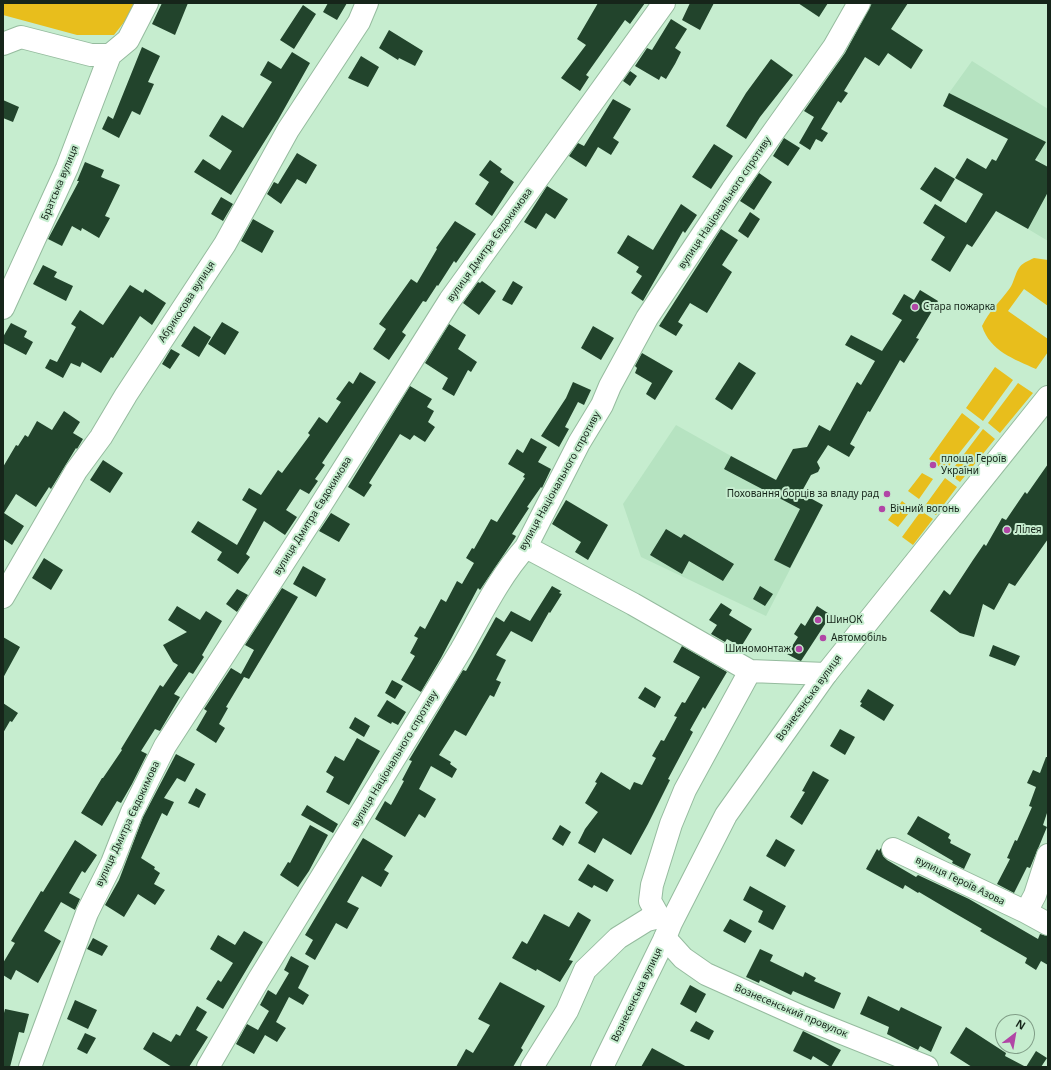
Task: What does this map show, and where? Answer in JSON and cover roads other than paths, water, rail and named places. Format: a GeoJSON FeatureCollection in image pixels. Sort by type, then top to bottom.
{"type":"FeatureCollection","features":[{"type":"Feature","properties":{"kind":"street"},"geometry":{"type":"LineString","coordinates":[[9,38],[91,55],[110,55],[128,40],[147,3]]}},
{"type":"Feature","properties":{"kind":"street","name":"Абрикосова вулиця"},"geometry":{"type":"LineString","coordinates":[[3,597],[76,470],[101,437],[126,395],[226,244],[288,130],[359,22],[367,3]]}},
{"type":"Feature","properties":{"kind":"street","name":"вулиця Дмитра Євдокимова"},"geometry":{"type":"LineString","coordinates":[[30,1067],[87,913],[112,863],[132,812],[165,746],[317,511],[450,300],[664,3]]}},
{"type":"Feature","properties":{"kind":"street","name":"вулиця Національного спротиву"},"geometry":{"type":"LineString","coordinates":[[208,1067],[259,978],[461,650],[491,596],[513,561],[526,547],[579,443],[602,405],[610,386],[647,318],[736,184],[834,47],[859,3]]}},
{"type":"Feature","properties":{"kind":"street","name":"Братська вулиця"},"geometry":{"type":"LineString","coordinates":[[3,308],[68,168],[110,55]]}},
{"type":"Feature","properties":{"kind":"street","name":"Вознесенська вулиця"},"geometry":{"type":"LineString","coordinates":[[602,1067],[665,926],[726,815],[826,674],[1048,398]]}},
{"type":"Feature","properties":{"kind":"street"},"geometry":{"type":"LineString","coordinates":[[526,547],[633,604],[750,671],[826,674]]}},
{"type":"Feature","properties":{"kind":"street"},"geometry":{"type":"LineString","coordinates":[[665,926],[650,900],[652,885],[671,824],[686,790],[750,671]]}},
{"type":"Feature","properties":{"kind":"street","name":"вулиця Героїв Азова"},"geometry":{"type":"LineString","coordinates":[[893,849],[1026,912],[1048,924]]}},
{"type":"Feature","properties":{"kind":"street"},"geometry":{"type":"LineString","coordinates":[[1026,912],[1035,895],[1048,855]]}},
{"type":"Feature","properties":{"kind":"street"},"geometry":{"type":"LineString","coordinates":[[532,1067],[567,1011],[586,970],[618,938],[647,920],[665,926]]}},
{"type":"Feature","properties":{"kind":"street","name":"Вознесенський провулок"},"geometry":{"type":"LineString","coordinates":[[665,926],[683,958],[706,974],[802,1017],[928,1067]]}},
{"type":"Feature","properties":{"kind":"place","name":"Стара пожарка"},"geometry":{"type":"Point","coordinates":[915,307]}},
{"type":"Feature","properties":{"kind":"place","name":"площа Героїв України"},"geometry":{"type":"Point","coordinates":[933,465]}},
{"type":"Feature","properties":{"kind":"place","name":"Поховання борців за владу рад"},"geometry":{"type":"Point","coordinates":[887,494]}},
{"type":"Feature","properties":{"kind":"place","name":"Вічний вогонь"},"geometry":{"type":"Point","coordinates":[882,509]}},
{"type":"Feature","properties":{"kind":"place","name":"Лілея"},"geometry":{"type":"Point","coordinates":[1007,530]}},
{"type":"Feature","properties":{"kind":"place","name":"ШинОК"},"geometry":{"type":"Point","coordinates":[818,620]}},
{"type":"Feature","properties":{"kind":"place","name":"Автомобіль"},"geometry":{"type":"Point","coordinates":[823,638]}},
{"type":"Feature","properties":{"kind":"place","name":"Шиномонтаж"},"geometry":{"type":"Point","coordinates":[799,649]}}]}
